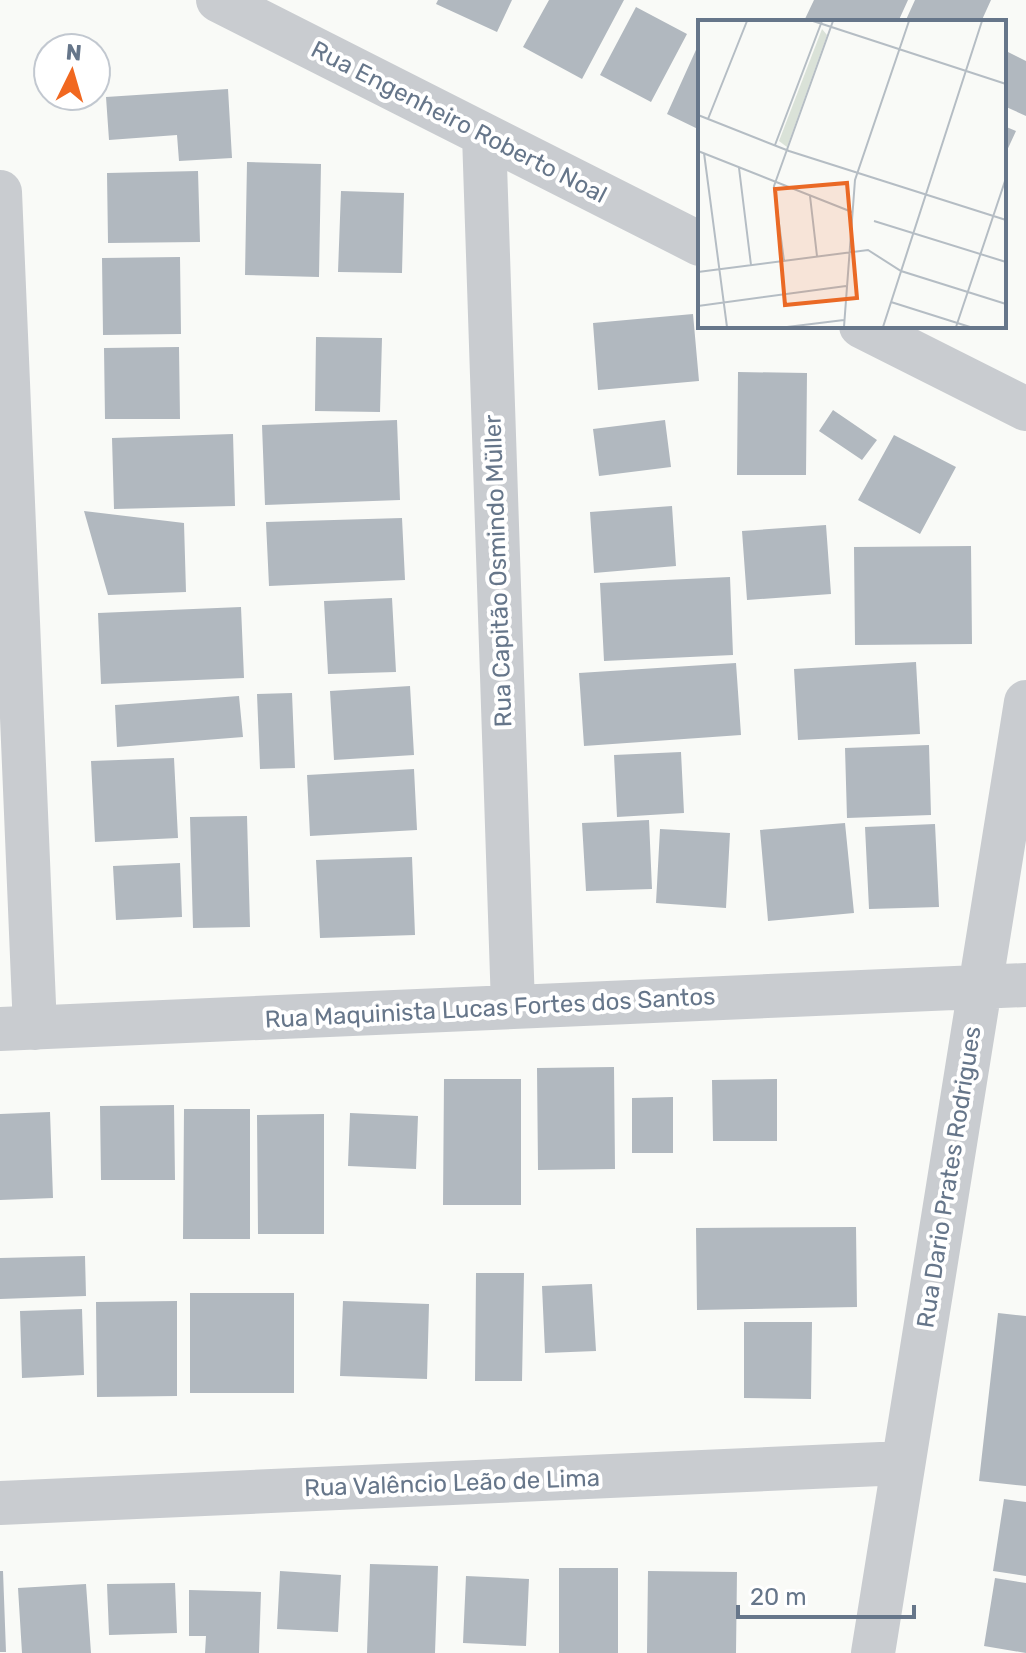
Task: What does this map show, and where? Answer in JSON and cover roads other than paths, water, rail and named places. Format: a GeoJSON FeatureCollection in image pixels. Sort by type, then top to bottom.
{"type":"FeatureCollection","features":[{"type":"Feature","properties":{"kind":"street","name":"Rua Engenheiro Roberto Noal"},"geometry":{"type":"LineString","coordinates":[[218,0],[698,243]]}},
{"type":"Feature","properties":{"kind":"street","name":"Rua Capitão Osmindo Müller"},"geometry":{"type":"LineString","coordinates":[[484,135],[513,1006]]}},
{"type":"Feature","properties":{"kind":"street"},"geometry":{"type":"LineString","coordinates":[[0,192],[18,1029]]}},
{"type":"Feature","properties":{"kind":"street"},"geometry":{"type":"LineString","coordinates":[[865,328],[1026,409]]}},
{"type":"Feature","properties":{"kind":"street","name":"Rua Dario Prates Rodrigues"},"geometry":{"type":"LineString","coordinates":[[873,1653],[1026,702]]}},
{"type":"Feature","properties":{"kind":"street","name":"Rua Maquinista Lucas Fortes dos Santos"},"geometry":{"type":"LineString","coordinates":[[18,1029],[1026,985]]}},
{"type":"Feature","properties":{"kind":"street","name":"Rua Valêncio Leão de Lima"},"geometry":{"type":"LineString","coordinates":[[0,1503],[903,1463]]}}]}
